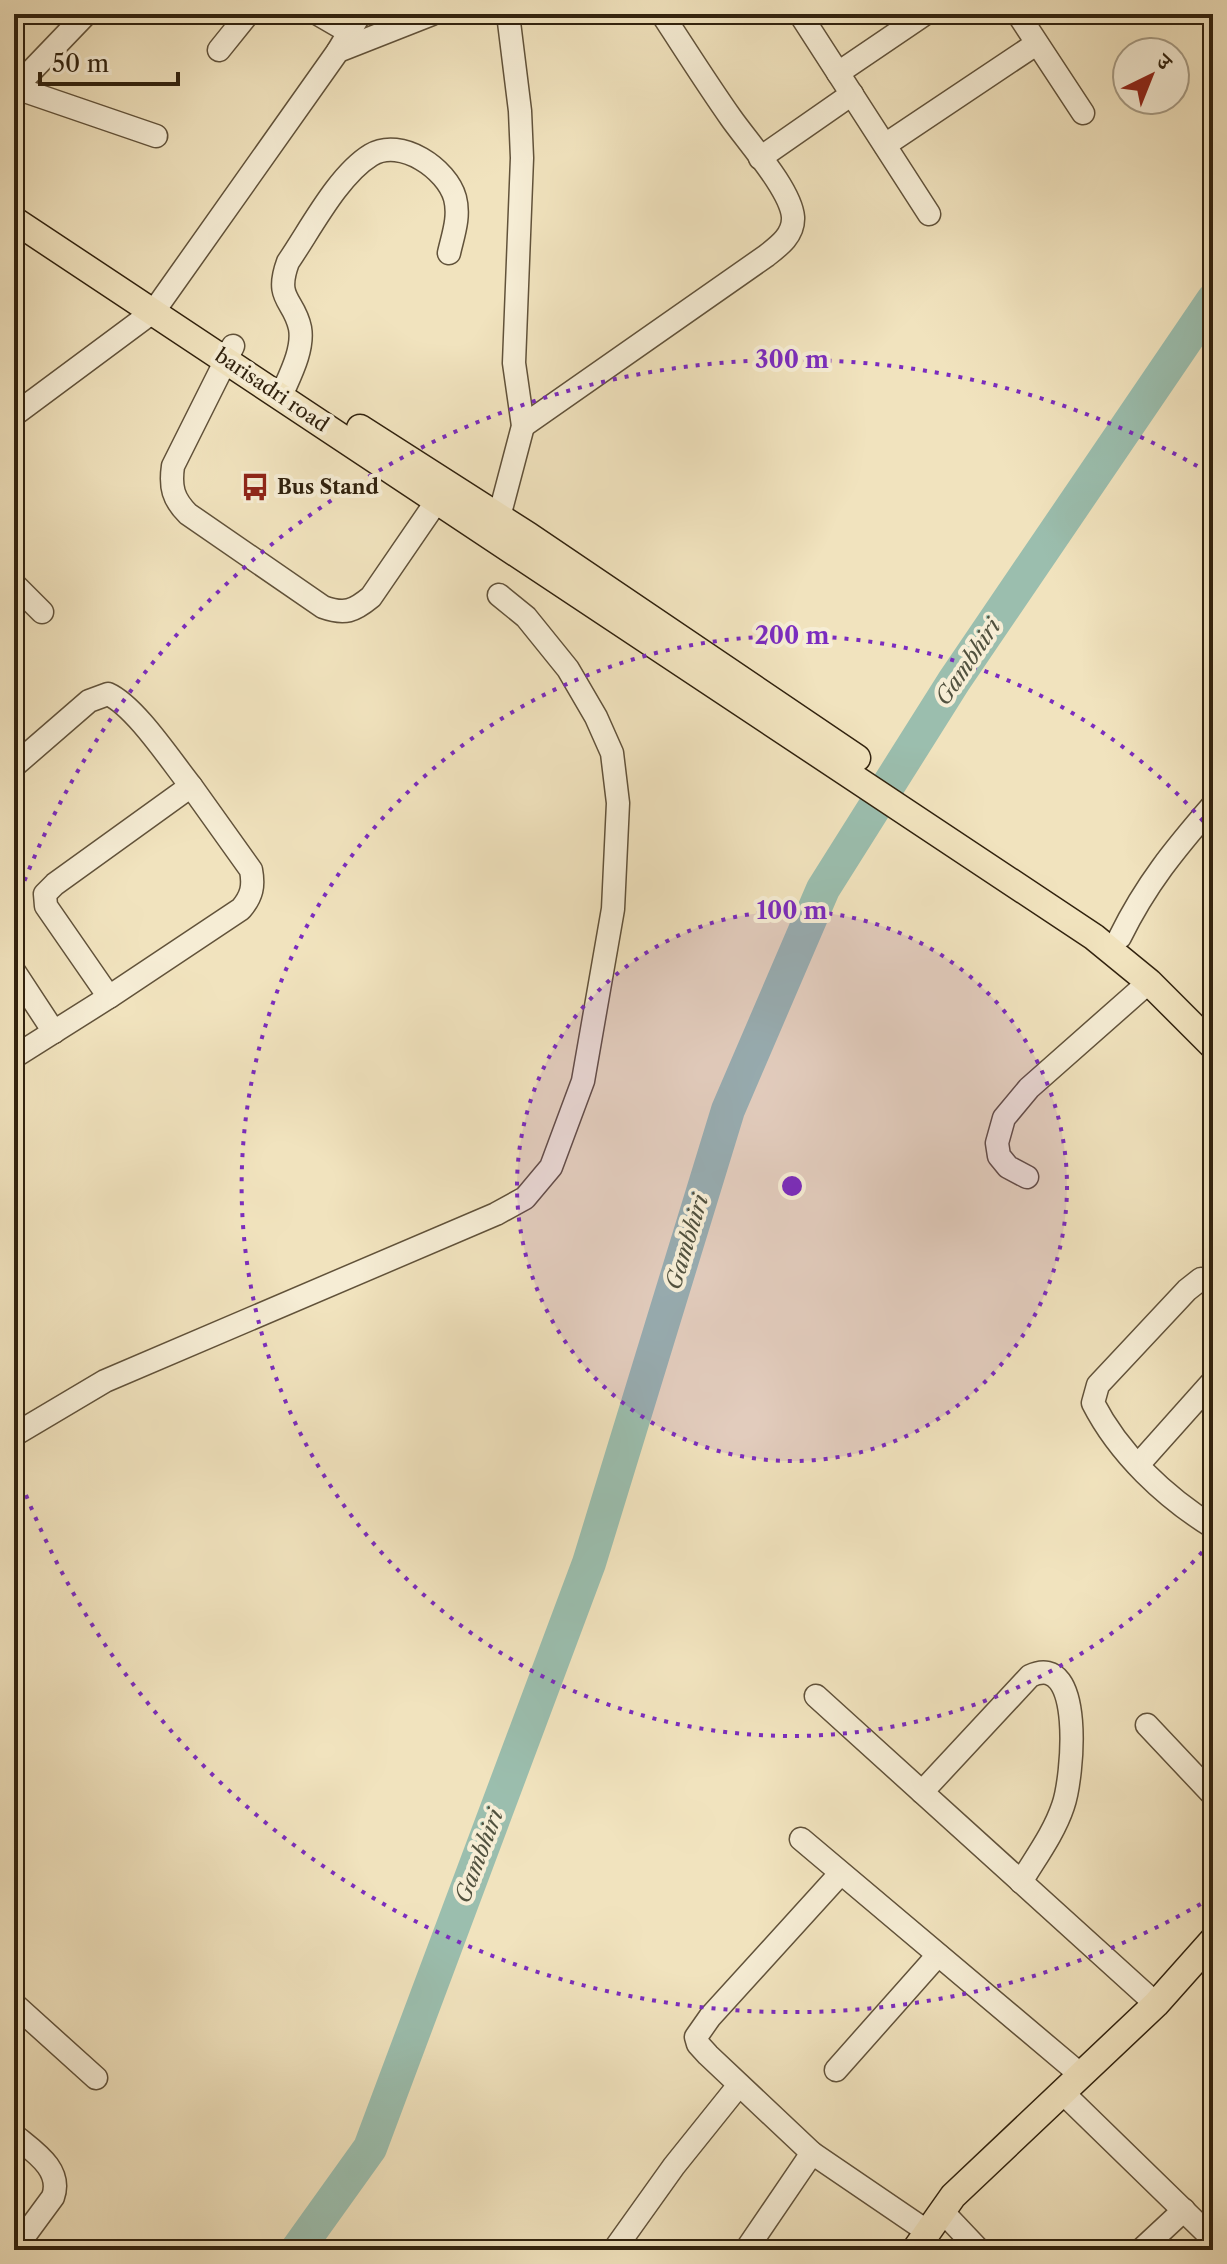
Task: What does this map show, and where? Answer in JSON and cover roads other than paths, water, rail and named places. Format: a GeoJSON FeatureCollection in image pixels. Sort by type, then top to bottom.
{"type":"FeatureCollection","features":[{"type":"Feature","properties":{"kind":"main road","name":"barisadri road"},"geometry":{"type":"LineString","coordinates":[[14,202],[158,306],[529,549]]}},
{"type":"Feature","properties":{"kind":"main road","name":"barisadri road"},"geometry":{"type":"LineString","coordinates":[[14,220],[158,306]]}},
{"type":"Feature","properties":{"kind":"main road","name":"barisadri road"},"geometry":{"type":"LineString","coordinates":[[443,493],[499,517],[529,549]]}},
{"type":"Feature","properties":{"kind":"main road"},"geometry":{"type":"LineString","coordinates":[[529,549],[1120,937],[1156,973],[1156,988]]}},
{"type":"Feature","properties":{"kind":"main road"},"geometry":{"type":"LineString","coordinates":[[529,549],[1094,937],[1156,988],[1213,1046]]}},
{"type":"Feature","properties":{"kind":"main road"},"geometry":{"type":"LineString","coordinates":[[928,2231],[953,2196],[1156,2004],[1213,1940]]}},
{"type":"Feature","properties":{"kind":"street"},"geometry":{"type":"LineString","coordinates":[[86,14],[15,88],[156,136]]}},
{"type":"Feature","properties":{"kind":"street"},"geometry":{"type":"LineString","coordinates":[[219,50],[248,14]]}},
{"type":"Feature","properties":{"kind":"street"},"geometry":{"type":"LineString","coordinates":[[318,14],[349,32],[432,14]]}},
{"type":"Feature","properties":{"kind":"street"},"geometry":{"type":"LineString","coordinates":[[499,517],[523,426],[514,363],[522,158],[520,111],[508,14]]}},
{"type":"Feature","properties":{"kind":"street"},"geometry":{"type":"LineString","coordinates":[[523,426],[780,245],[791,231],[791,207],[662,14]]}},
{"type":"Feature","properties":{"kind":"street"},"geometry":{"type":"LineString","coordinates":[[800,14],[929,214]]}},
{"type":"Feature","properties":{"kind":"street"},"geometry":{"type":"LineString","coordinates":[[838,73],[925,14]]}},
{"type":"Feature","properties":{"kind":"street"},"geometry":{"type":"LineString","coordinates":[[1018,14],[1083,113]]}},
{"type":"Feature","properties":{"kind":"street"},"geometry":{"type":"LineString","coordinates":[[14,415],[158,306],[349,32]]}},
{"type":"Feature","properties":{"kind":"street"},"geometry":{"type":"LineString","coordinates":[[885,145],[1036,44]]}},
{"type":"Feature","properties":{"kind":"street"},"geometry":{"type":"LineString","coordinates":[[760,158],[852,94]]}},
{"type":"Feature","properties":{"kind":"street"},"geometry":{"type":"LineString","coordinates":[[284,389],[300,346],[300,327],[283,293],[282,277],[288,262],[343,181],[368,157],[383,150],[401,152],[434,166],[442,174],[455,199],[458,216],[449,253]]}},
{"type":"Feature","properties":{"kind":"street"},"geometry":{"type":"LineString","coordinates":[[229,353],[173,466],[170,483],[176,501],[188,514],[323,607],[339,613],[355,611],[371,597],[443,493]]}},
{"type":"Feature","properties":{"kind":"street"},"geometry":{"type":"LineString","coordinates":[[14,584],[42,612]]}},
{"type":"Feature","properties":{"kind":"street"},"geometry":{"type":"LineString","coordinates":[[14,1435],[105,1381],[496,1214],[525,1198],[551,1167],[583,1081],[613,909],[618,803],[612,753],[596,717],[568,669],[526,617],[499,595]]}},
{"type":"Feature","properties":{"kind":"street"},"geometry":{"type":"LineString","coordinates":[[14,766],[89,701],[108,694],[119,699],[191,786],[251,870],[254,884],[250,898],[241,909],[14,1057]]}},
{"type":"Feature","properties":{"kind":"street"},"geometry":{"type":"LineString","coordinates":[[109,997],[53,918],[46,906],[45,894],[191,786]]}},
{"type":"Feature","properties":{"kind":"street"},"geometry":{"type":"LineString","coordinates":[[1120,937],[1140,896],[1159,869],[1213,805]]}},
{"type":"Feature","properties":{"kind":"street"},"geometry":{"type":"LineString","coordinates":[[14,971],[54,1032]]}},
{"type":"Feature","properties":{"kind":"street"},"geometry":{"type":"LineString","coordinates":[[1027,1177],[1008,1167],[999,1156],[997,1143],[1004,1118],[1029,1088],[1156,988]]}},
{"type":"Feature","properties":{"kind":"street"},"geometry":{"type":"LineString","coordinates":[[1210,1520],[1170,1498],[1138,1465],[1097,1411],[1093,1395],[1098,1385],[1187,1290],[1201,1279],[1213,1282]]}},
{"type":"Feature","properties":{"kind":"street"},"geometry":{"type":"LineString","coordinates":[[1138,1465],[1213,1381]]}},
{"type":"Feature","properties":{"kind":"street"},"geometry":{"type":"LineString","coordinates":[[922,1792],[1030,1676],[1040,1671],[1053,1674],[1061,1682],[1069,1708],[1069,1781],[1056,1824],[1021,1882]]}},
{"type":"Feature","properties":{"kind":"street"},"geometry":{"type":"LineString","coordinates":[[816,1696],[1156,2004]]}},
{"type":"Feature","properties":{"kind":"street"},"geometry":{"type":"LineString","coordinates":[[1147,1725],[1213,1795]]}},
{"type":"Feature","properties":{"kind":"street"},"geometry":{"type":"LineString","coordinates":[[801,1839],[938,1955],[1072,2084],[1213,2239]]}},
{"type":"Feature","properties":{"kind":"street"},"geometry":{"type":"LineString","coordinates":[[840,1874],[699,2030],[696,2037],[698,2044],[812,2153],[928,2231],[979,2250]]}},
{"type":"Feature","properties":{"kind":"street"},"geometry":{"type":"LineString","coordinates":[[836,2070],[938,1955]]}},
{"type":"Feature","properties":{"kind":"street"},"geometry":{"type":"LineString","coordinates":[[14,2004],[96,2078]]}},
{"type":"Feature","properties":{"kind":"street"},"geometry":{"type":"LineString","coordinates":[[614,2250],[674,2166],[739,2085]]}},
{"type":"Feature","properties":{"kind":"street"},"geometry":{"type":"LineString","coordinates":[[14,2135],[52,2171],[56,2187],[53,2197],[14,2250]]}},
{"type":"Feature","properties":{"kind":"street"},"geometry":{"type":"LineString","coordinates":[[746,2250],[812,2153]]}},
{"type":"Feature","properties":{"kind":"street"},"geometry":{"type":"LineString","coordinates":[[1141,2250],[1184,2210]]}},
{"type":"Feature","properties":{"kind":"waterway","name":"Gambhiri"},"geometry":{"type":"LineString","coordinates":[[297,2250],[370,2148],[589,1563],[728,1110],[823,889],[954,681],[1213,300]]}},
{"type":"Feature","properties":{"kind":"place","name":"Bus Stand"},"geometry":{"type":"Point","coordinates":[255,487]}}]}
